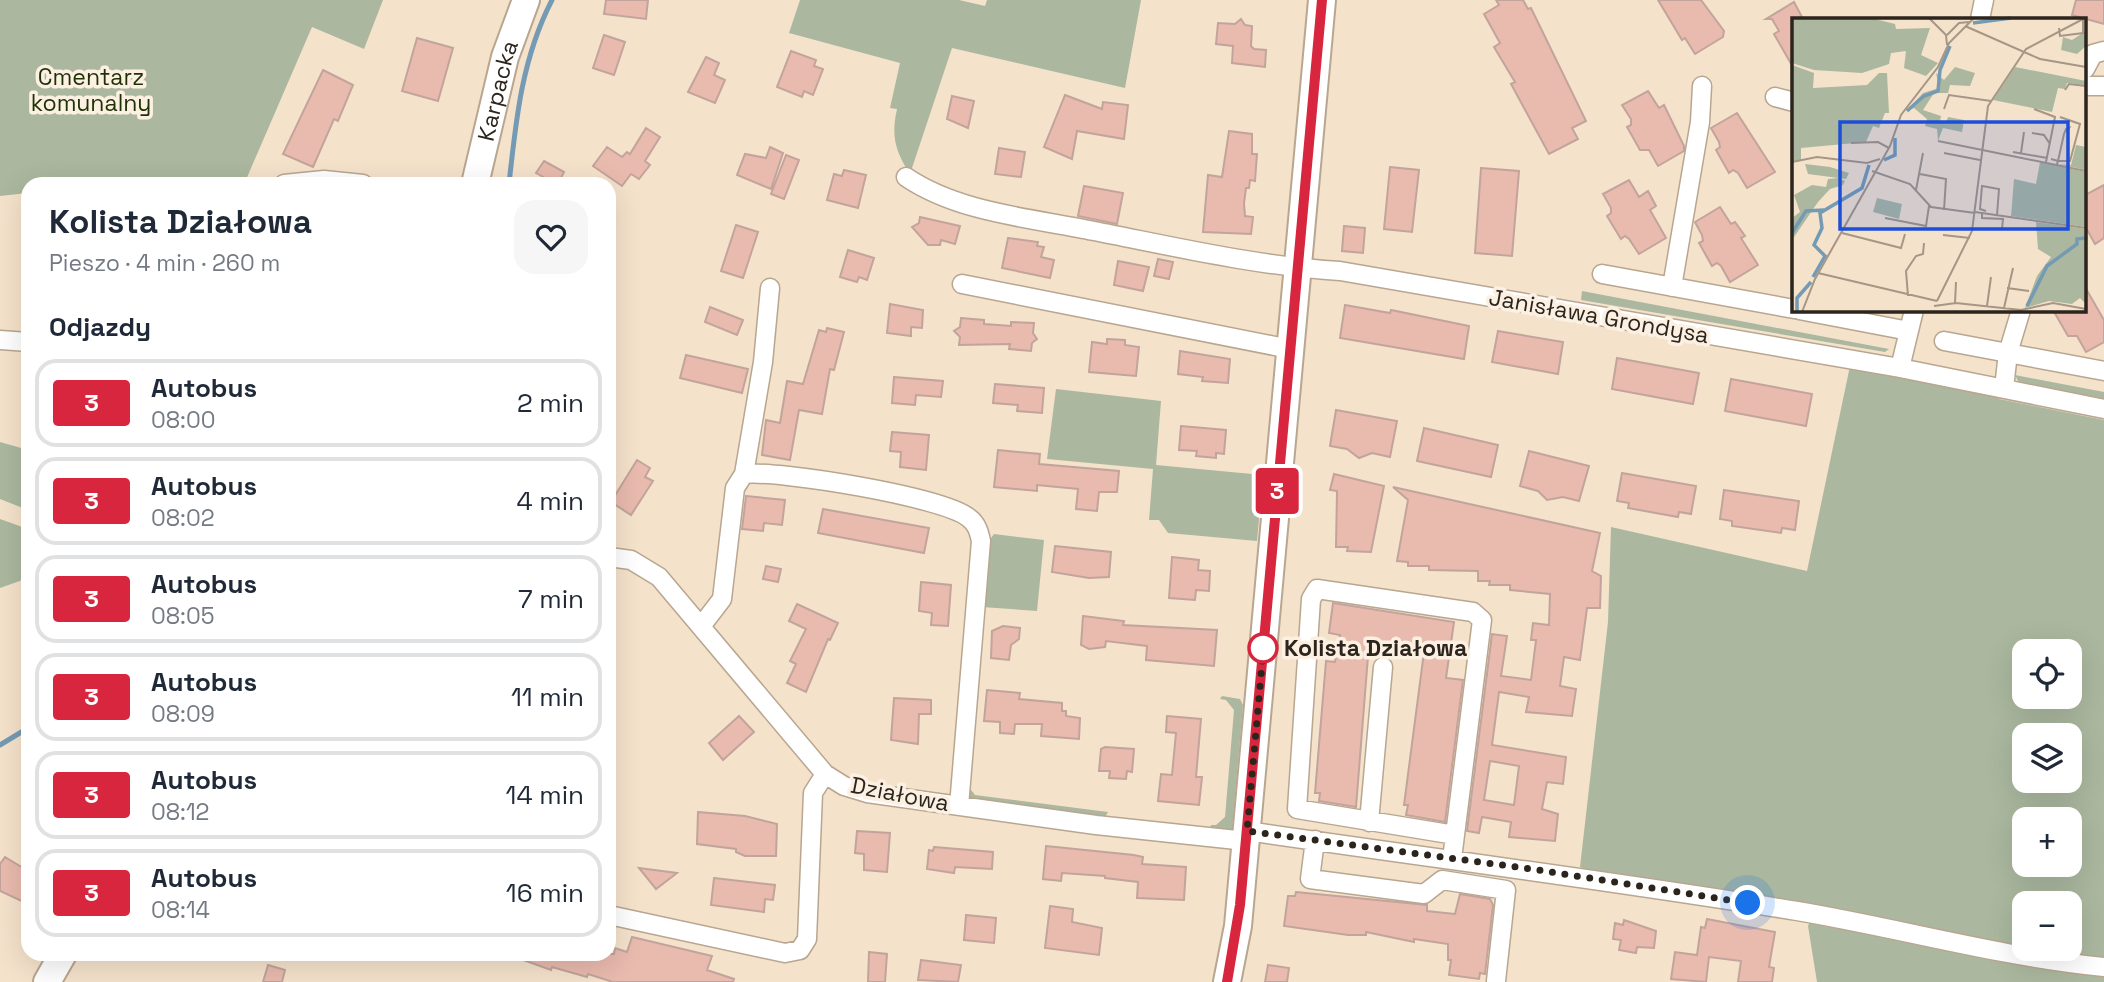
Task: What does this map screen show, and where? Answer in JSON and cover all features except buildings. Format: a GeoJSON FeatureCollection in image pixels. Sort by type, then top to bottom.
{"type":"FeatureCollection","features":[{"type":"Feature","properties":{"kind":"street","name":"Karpacka"},"geometry":{"type":"LineString","coordinates":[[477,177],[505,57],[526,0]]}},
{"type":"Feature","properties":{"kind":"street"},"geometry":{"type":"LineString","coordinates":[[1227,982],[1238,926],[1247,836],[1322,0]]}},
{"type":"Feature","properties":{"kind":"street"},"geometry":{"type":"LineString","coordinates":[[1980,18],[1984,0]]}},
{"type":"Feature","properties":{"kind":"street"},"geometry":{"type":"LineString","coordinates":[[2086,67],[2092,54],[2104,51]]}},
{"type":"Feature","properties":{"kind":"street"},"geometry":{"type":"LineString","coordinates":[[1672,287],[1700,122],[1702,86]]}},
{"type":"Feature","properties":{"kind":"street"},"geometry":{"type":"LineString","coordinates":[[2086,86],[2104,86]]}},
{"type":"Feature","properties":{"kind":"street"},"geometry":{"type":"LineString","coordinates":[[1775,97],[1792,101]]}},
{"type":"Feature","properties":{"kind":"street","name":"Janisława Grondysa"},"geometry":{"type":"LineString","coordinates":[[906,177],[940,196],[993,211],[1297,269],[1340,271],[1902,360],[2005,381],[2104,409]]}},
{"type":"Feature","properties":{"kind":"street"},"geometry":{"type":"LineString","coordinates":[[1602,274],[1792,308]]}},
{"type":"Feature","properties":{"kind":"street"},"geometry":{"type":"LineString","coordinates":[[962,284],[1290,349]]}},
{"type":"Feature","properties":{"kind":"street"},"geometry":{"type":"LineString","coordinates":[[702,625],[722,599],[735,488],[744,474],[763,362],[770,288]]}},
{"type":"Feature","properties":{"kind":"street"},"geometry":{"type":"LineString","coordinates":[[1812,312],[1909,331]]}},
{"type":"Feature","properties":{"kind":"street"},"geometry":{"type":"LineString","coordinates":[[1902,360],[1914,312]]}},
{"type":"Feature","properties":{"kind":"street"},"geometry":{"type":"LineString","coordinates":[[2005,381],[2008,353],[2020,312]]}},
{"type":"Feature","properties":{"kind":"street"},"geometry":{"type":"LineString","coordinates":[[0,340],[21,342]]}},
{"type":"Feature","properties":{"kind":"street"},"geometry":{"type":"LineString","coordinates":[[1944,341],[2104,371]]}},
{"type":"Feature","properties":{"kind":"street"},"geometry":{"type":"LineString","coordinates":[[744,474],[878,489],[947,507],[967,516],[976,525],[981,541],[959,806]]}},
{"type":"Feature","properties":{"kind":"street","name":"Działowa"},"geometry":{"type":"LineString","coordinates":[[616,558],[631,560],[650,570],[702,625],[825,775],[844,786],[867,793],[1096,825],[1315,840],[1452,859],[1800,912],[2014,954],[2104,967]]}},
{"type":"Feature","properties":{"kind":"street"},"geometry":{"type":"LineString","coordinates":[[1452,859],[1483,626],[1479,614],[1317,589],[1311,599],[1297,809],[1455,835]]}},
{"type":"Feature","properties":{"kind":"street"},"geometry":{"type":"LineString","coordinates":[[1369,822],[1383,667]]}},
{"type":"Feature","properties":{"kind":"street"},"geometry":{"type":"LineString","coordinates":[[616,917],[785,953],[800,950],[807,939],[813,793],[825,775]]}},
{"type":"Feature","properties":{"kind":"street"},"geometry":{"type":"LineString","coordinates":[[1315,840],[1310,879],[1424,894],[1442,880],[1506,890],[1496,981]]}},
{"type":"Feature","properties":{"kind":"street"},"geometry":{"type":"LineString","coordinates":[[47,982],[59,961]]}},
{"type":"Feature","properties":{"kind":"green space","name":"Cmentarz komunalny"},"geometry":{"type":"Polygon","coordinates":[[[0,0],[383,0],[364,49],[312,27],[247,177],[21,177],[21,194],[0,196],[0,0]]]}},
{"type":"Feature","properties":{"kind":"green space"},"geometry":{"type":"Polygon","coordinates":[[[800,0],[959,0],[985,6],[987,0],[1141,0],[1125,88],[952,48],[910,174],[896,143],[894,127],[897,109],[890,108],[900,63],[789,33],[800,0]]]}},
{"type":"Feature","properties":{"kind":"green space"},"geometry":{"type":"Polygon","coordinates":[[[1582,291],[1889,349],[1885,352],[1581,300],[1582,291]]]}},
{"type":"Feature","properties":{"kind":"green space"},"geometry":{"type":"Polygon","coordinates":[[[1850,366],[1994,394],[1999,399],[2104,420],[2104,960],[2082,957],[2082,891],[2012,891],[2012,947],[1897,923],[1600,874],[1580,867],[1608,622],[1611,527],[1807,571],[1850,366]]]}},
{"type":"Feature","properties":{"kind":"green space"},"geometry":{"type":"Polygon","coordinates":[[[2015,375],[2104,392],[2104,400],[2019,383],[2015,375]]]}},
{"type":"Feature","properties":{"kind":"green space"},"geometry":{"type":"Polygon","coordinates":[[[1056,389],[1161,401],[1156,465],[1263,475],[1257,541],[1168,533],[1159,520],[1149,520],[1153,469],[1047,459],[1056,389]]]}},
{"type":"Feature","properties":{"kind":"green space"},"geometry":{"type":"Polygon","coordinates":[[[0,442],[21,448],[21,507],[0,499],[0,442]]]}},
{"type":"Feature","properties":{"kind":"green space"},"geometry":{"type":"Polygon","coordinates":[[[0,519],[21,526],[21,580],[0,588],[0,519]]]}},
{"type":"Feature","properties":{"kind":"green space"},"geometry":{"type":"Polygon","coordinates":[[[994,534],[1044,540],[1037,611],[982,607],[986,545],[994,534]]]}},
{"type":"Feature","properties":{"kind":"green space"},"geometry":{"type":"Polygon","coordinates":[[[1222,696],[1240,699],[1243,705],[1232,830],[1228,832],[1210,831],[1211,825],[1216,825],[1225,817],[1234,710],[1226,700],[1220,699],[1222,696]]]}},
{"type":"Feature","properties":{"kind":"green space"},"geometry":{"type":"Polygon","coordinates":[[[968,786],[975,795],[1108,812],[1104,819],[970,801],[966,797],[968,786]]]}},
{"type":"Feature","properties":{"kind":"green space"},"geometry":{"type":"Polygon","coordinates":[[[1811,919],[2012,957],[2012,961],[2035,961],[2104,974],[2104,982],[1817,982],[1808,926],[1811,919]]]}},
{"type":"Feature","properties":{"kind":"waterway"},"geometry":{"type":"LineString","coordinates":[[510,177],[527,67],[552,0]]}},
{"type":"Feature","properties":{"kind":"waterway"},"geometry":{"type":"LineString","coordinates":[[0,745],[21,732]]}},
{"type":"Feature","properties":{"kind":"bus line","name":"3"},"geometry":{"type":"LineString","coordinates":[[1227,982],[1238,926],[1322,0]]}},
{"type":"Feature","properties":{"kind":"place","name":"Kolista Działowa"},"geometry":{"type":"Point","coordinates":[1263,648]}},
{"type":"Feature","properties":{"kind":"route"},"geometry":{"type":"LineString","coordinates":[[1263,648],[1264,642],[1247,831],[1532,869],[1748,903]]}}]}
